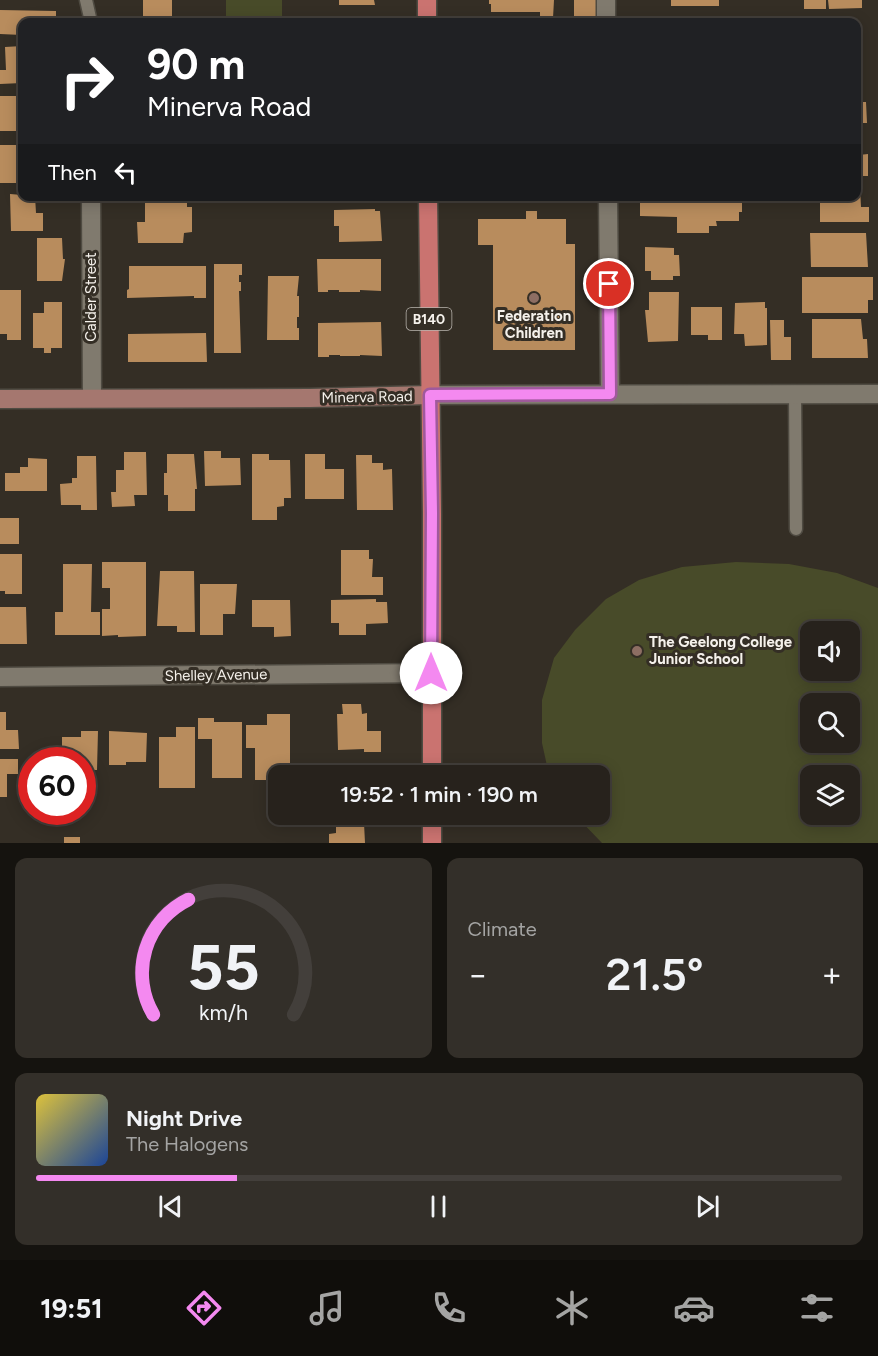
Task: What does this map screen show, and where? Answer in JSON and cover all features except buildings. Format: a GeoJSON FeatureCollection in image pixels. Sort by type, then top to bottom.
{"type":"FeatureCollection","features":[{"type":"Feature","properties":{"kind":"main road"},"geometry":{"type":"LineString","coordinates":[[427,0],[427,18]]}},
{"type":"Feature","properties":{"kind":"main road","name":"B140"},"geometry":{"type":"LineString","coordinates":[[428,201],[432,513],[432,765]]}},
{"type":"Feature","properties":{"kind":"main road"},"geometry":{"type":"LineString","coordinates":[[432,825],[432,843]]}},
{"type":"Feature","properties":{"kind":"street"},"geometry":{"type":"LineString","coordinates":[[606,0],[606,18]]}},
{"type":"Feature","properties":{"kind":"street","name":"Calder Street"},"geometry":{"type":"LineString","coordinates":[[91,201],[92,398]]}},
{"type":"Feature","properties":{"kind":"street"},"geometry":{"type":"LineString","coordinates":[[608,201],[610,394]]}},
{"type":"Feature","properties":{"kind":"street","name":"Minerva Road"},"geometry":{"type":"LineString","coordinates":[[0,399],[878,394]]}},
{"type":"Feature","properties":{"kind":"street","name":"Shelley Avenue"},"geometry":{"type":"LineString","coordinates":[[0,677],[431,673]]}},
{"type":"Feature","properties":{"kind":"lane"},"geometry":{"type":"LineString","coordinates":[[86,0],[90,18]]}},
{"type":"Feature","properties":{"kind":"lane"},"geometry":{"type":"LineString","coordinates":[[795,394],[796,529]]}},
{"type":"Feature","properties":{"kind":"green space"},"geometry":{"type":"Polygon","coordinates":[[[226,0],[282,0],[282,18],[226,18],[226,0]]]}},
{"type":"Feature","properties":{"kind":"green space"},"geometry":{"type":"Polygon","coordinates":[[[736,562],[789,564],[837,573],[878,588],[878,843],[602,843],[585,825],[610,825],[610,765],[547,765],[542,743],[542,700],[554,658],[575,630],[606,599],[639,580],[682,567],[736,562]]]}},
{"type":"Feature","properties":{"kind":"place","name":"Federation Children"},"geometry":{"type":"Point","coordinates":[534,298]}},
{"type":"Feature","properties":{"kind":"place","name":"The Geelong College Junior School"},"geometry":{"type":"Point","coordinates":[637,651]}},
{"type":"Feature","properties":{"kind":"route"},"geometry":{"type":"LineString","coordinates":[[431,673],[430,395],[610,394],[609,284]]}}]}
